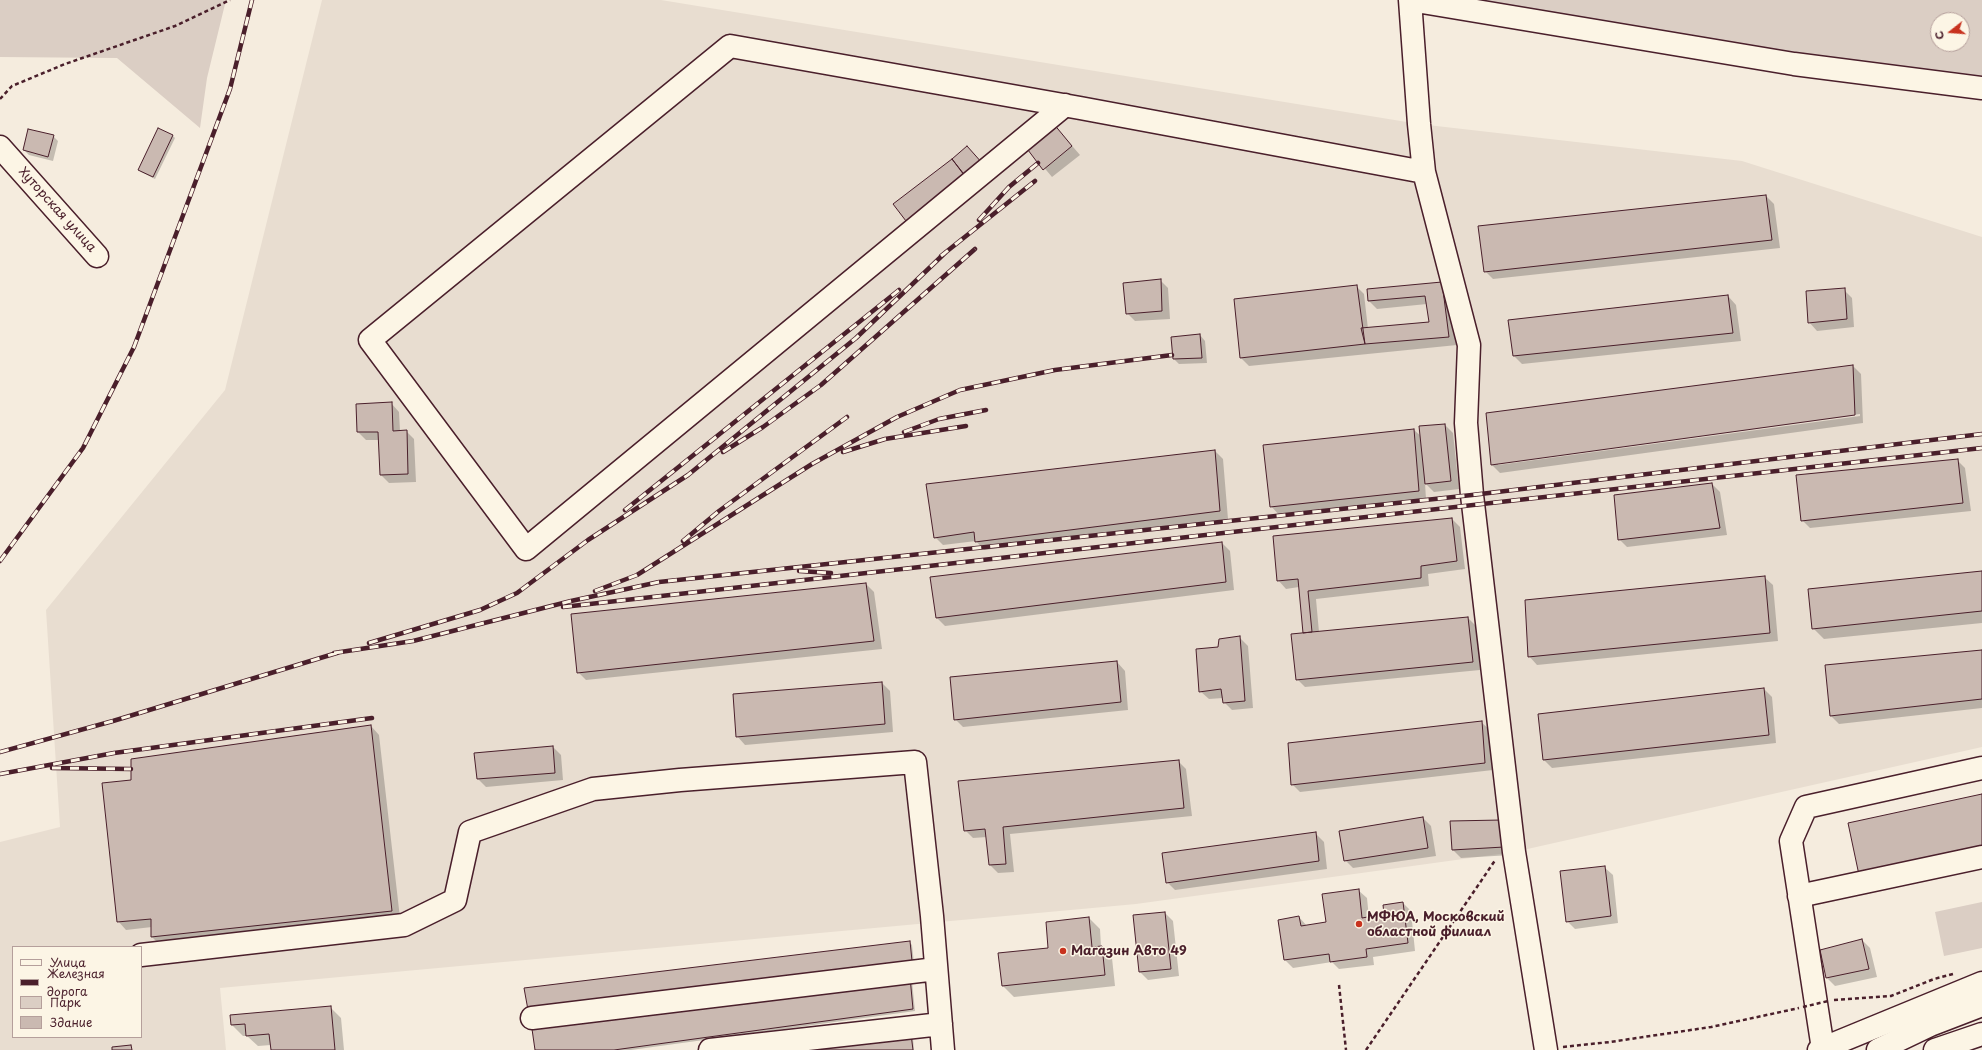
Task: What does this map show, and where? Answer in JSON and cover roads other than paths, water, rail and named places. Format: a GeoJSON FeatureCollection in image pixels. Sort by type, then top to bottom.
{"type":"FeatureCollection","features":[{"type":"Feature","properties":{"kind":"street"},"geometry":{"type":"LineString","coordinates":[[1546,1049],[1515,856],[1472,495],[1466,423],[1469,345],[1424,172],[1410,0],[1794,64],[1982,88]]}},
{"type":"Feature","properties":{"kind":"street"},"geometry":{"type":"LineString","coordinates":[[1065,105],[526,550],[370,340],[730,46],[1065,105],[1424,172]]}},
{"type":"Feature","properties":{"kind":"street","name":"Хуторская улица"},"geometry":{"type":"LineString","coordinates":[[0,147],[97,256]]}},
{"type":"Feature","properties":{"kind":"street"},"geometry":{"type":"LineString","coordinates":[[142,955],[404,925],[455,900],[470,832],[593,789],[680,780],[915,762],[943,1050]]}},
{"type":"Feature","properties":{"kind":"street"},"geometry":{"type":"LineString","coordinates":[[1982,768],[1806,807],[1791,841],[1821,1049],[1982,983]]}},
{"type":"Feature","properties":{"kind":"street"},"geometry":{"type":"LineString","coordinates":[[1799,896],[1982,858]]}},
{"type":"Feature","properties":{"kind":"street"},"geometry":{"type":"LineString","coordinates":[[532,1018],[936,969]]}},
{"type":"Feature","properties":{"kind":"street"},"geometry":{"type":"LineString","coordinates":[[1878,1050],[1930,1025],[1982,1005]]}},
{"type":"Feature","properties":{"kind":"street"},"geometry":{"type":"LineString","coordinates":[[710,1050],[941,1024]]}},
{"type":"Feature","properties":{"kind":"street"},"geometry":{"type":"LineString","coordinates":[[1935,1050],[1982,1034]]}},
{"type":"Feature","properties":{"kind":"railway"},"geometry":{"type":"LineString","coordinates":[[0,561],[83,448],[134,347],[230,89],[252,0]]}},
{"type":"Feature","properties":{"kind":"railway"},"geometry":{"type":"LineString","coordinates":[[979,220],[1009,187],[1038,163]]}},
{"type":"Feature","properties":{"kind":"railway"},"geometry":{"type":"LineString","coordinates":[[941,256],[1035,181]]}},
{"type":"Feature","properties":{"kind":"railway"},"geometry":{"type":"LineString","coordinates":[[723,452],[763,427],[821,385],[975,249]]}},
{"type":"Feature","properties":{"kind":"railway"},"geometry":{"type":"LineString","coordinates":[[369,643],[480,610],[517,593],[588,540],[688,475],[856,338],[946,252]]}},
{"type":"Feature","properties":{"kind":"railway"},"geometry":{"type":"LineString","coordinates":[[625,510],[899,290]]}},
{"type":"Feature","properties":{"kind":"railway"},"geometry":{"type":"LineString","coordinates":[[595,591],[637,575],[812,464],[897,417],[960,390],[1055,370],[1172,355]]}},
{"type":"Feature","properties":{"kind":"railway"},"geometry":{"type":"LineString","coordinates":[[904,432],[939,419],[986,410]]}},
{"type":"Feature","properties":{"kind":"railway"},"geometry":{"type":"LineString","coordinates":[[683,541],[719,511],[847,417]]}},
{"type":"Feature","properties":{"kind":"railway"},"geometry":{"type":"LineString","coordinates":[[843,452],[885,439],[966,426]]}},
{"type":"Feature","properties":{"kind":"railway"},"geometry":{"type":"LineString","coordinates":[[334,653],[413,641],[571,601],[659,582],[1472,495],[1982,434]]}},
{"type":"Feature","properties":{"kind":"railway"},"geometry":{"type":"LineString","coordinates":[[563,607],[1982,448]]}},
{"type":"Feature","properties":{"kind":"railway"},"geometry":{"type":"LineString","coordinates":[[799,571],[831,573]]}},
{"type":"Feature","properties":{"kind":"railway"},"geometry":{"type":"LineString","coordinates":[[0,752],[113,721],[340,652]]}},
{"type":"Feature","properties":{"kind":"railway"},"geometry":{"type":"LineString","coordinates":[[0,774],[114,753],[372,718]]}},
{"type":"Feature","properties":{"kind":"railway"},"geometry":{"type":"LineString","coordinates":[[52,768],[131,769]]}},
{"type":"Feature","properties":{"kind":"place","name":"МФЮА, Московский областной филиал"},"geometry":{"type":"Point","coordinates":[1359,924]}},
{"type":"Feature","properties":{"kind":"place","name":"Магазин Авто 49"},"geometry":{"type":"Point","coordinates":[1063,951]}}]}
